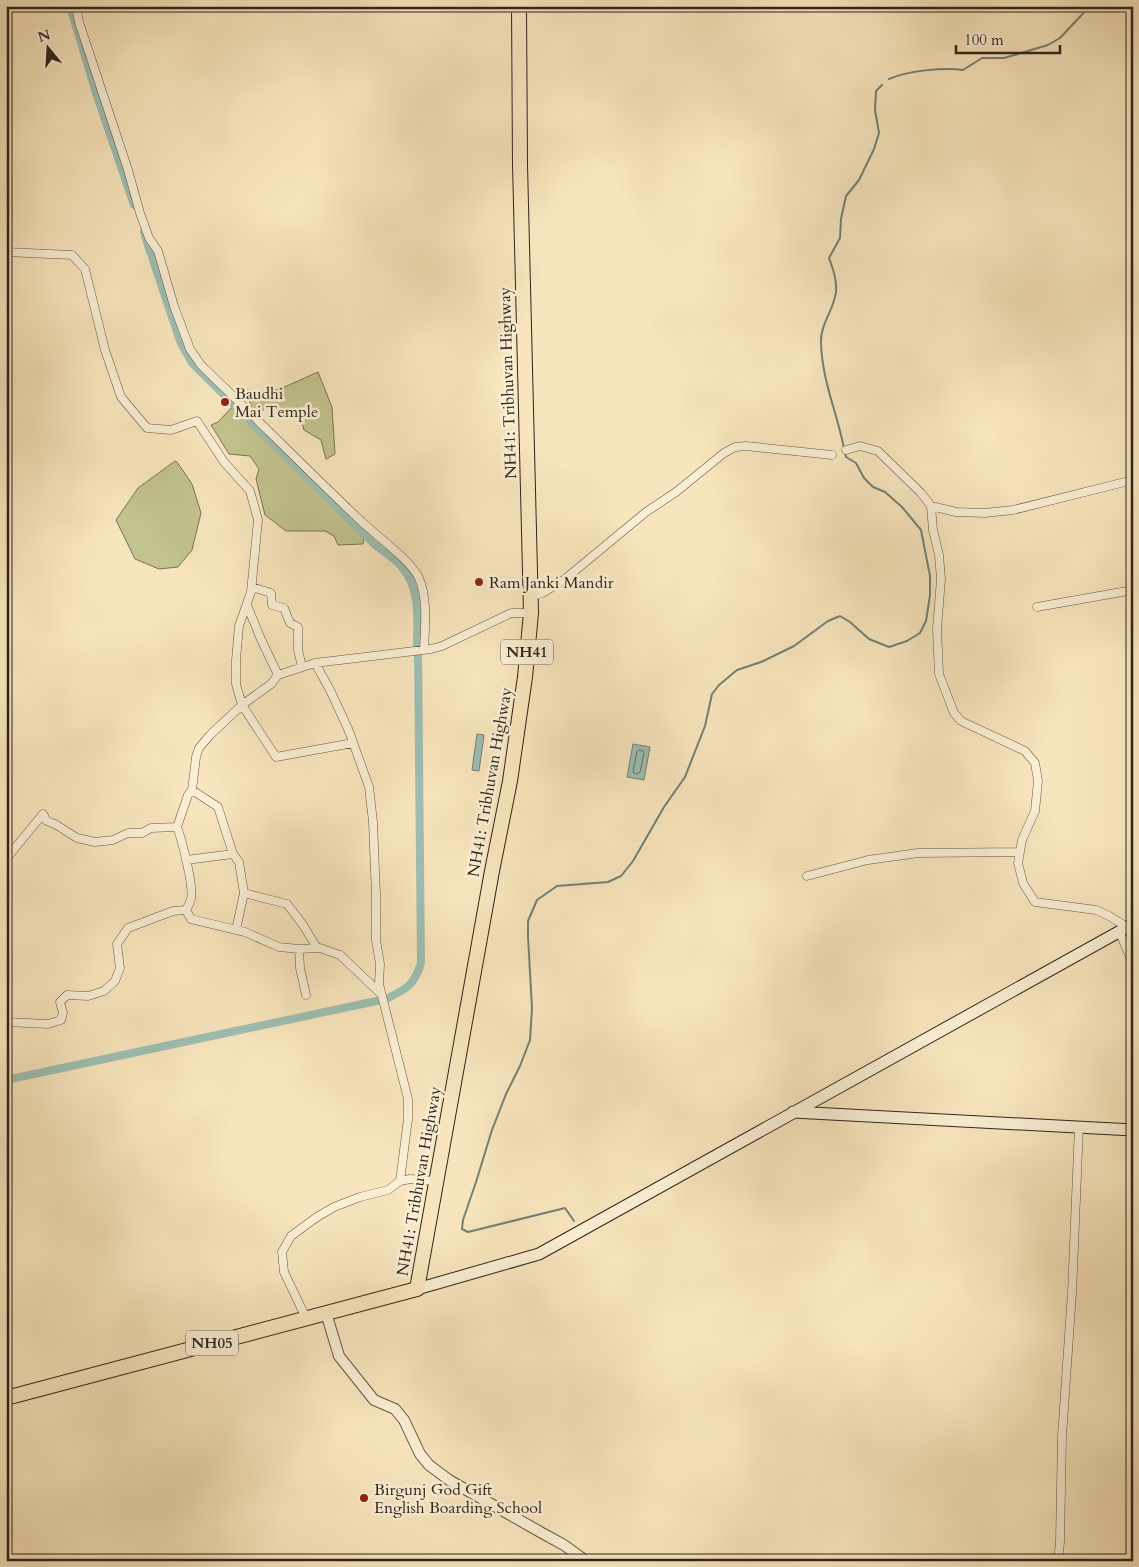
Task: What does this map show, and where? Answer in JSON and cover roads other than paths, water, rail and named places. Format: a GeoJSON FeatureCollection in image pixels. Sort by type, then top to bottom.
{"type":"FeatureCollection","features":[{"type":"Feature","properties":{"kind":"highway","name":"NH41: Tribhuvan Highway"},"geometry":{"type":"LineString","coordinates":[[418,1289],[492,871],[510,781],[525,677],[531,613],[523,345],[519,6]]}},
{"type":"Feature","properties":{"kind":"highway","name":"NH05"},"geometry":{"type":"LineString","coordinates":[[6,1398],[418,1289]]}},
{"type":"Feature","properties":{"kind":"main road","name":"NH05"},"geometry":{"type":"LineString","coordinates":[[418,1289],[539,1254],[1126,928]]}},
{"type":"Feature","properties":{"kind":"main road"},"geometry":{"type":"LineString","coordinates":[[793,1112],[1133,1130]]}},
{"type":"Feature","properties":{"kind":"street"},"geometry":{"type":"LineString","coordinates":[[76,6],[79,22],[128,170],[140,213],[150,238],[158,251],[174,306],[190,349],[202,365],[362,522],[414,568],[423,591],[425,611],[424,650]]}},
{"type":"Feature","properties":{"kind":"street"},"geometry":{"type":"LineString","coordinates":[[6,252],[72,255],[85,269],[105,350],[121,397],[147,428],[171,430],[196,421],[224,462],[250,491],[258,520],[252,587],[239,626],[236,684],[242,705],[276,757],[353,743]]}},
{"type":"Feature","properties":{"kind":"street"},"geometry":{"type":"LineString","coordinates":[[531,596],[543,592],[565,579],[646,512],[676,492],[724,453],[735,447],[746,446],[832,455]]}},
{"type":"Feature","properties":{"kind":"street"},"geometry":{"type":"LineString","coordinates":[[846,450],[860,446],[878,451],[921,493],[931,506],[941,579],[937,628],[939,674],[954,713],[962,721],[1025,751],[1035,763],[1038,781],[1035,811],[1022,840],[1018,863],[1023,883],[1035,902],[1096,910],[1109,916],[1126,928],[1133,964]]}},
{"type":"Feature","properties":{"kind":"street"},"geometry":{"type":"LineString","coordinates":[[931,506],[956,512],[985,513],[1013,510],[1133,480]]}},
{"type":"Feature","properties":{"kind":"street"},"geometry":{"type":"LineString","coordinates":[[252,587],[271,594],[272,605],[284,608],[290,624],[298,627],[298,650],[302,667]]}},
{"type":"Feature","properties":{"kind":"street"},"geometry":{"type":"LineString","coordinates":[[1037,607],[1133,590]]}},
{"type":"Feature","properties":{"kind":"street"},"geometry":{"type":"LineString","coordinates":[[247,606],[278,675]]}},
{"type":"Feature","properties":{"kind":"street"},"geometry":{"type":"LineString","coordinates":[[186,910],[192,898],[182,840],[177,827],[188,795],[192,790],[196,757],[199,748],[210,735],[242,705],[272,684],[278,675],[302,667],[315,663],[424,650],[442,646],[511,613],[531,613]]}},
{"type":"Feature","properties":{"kind":"street"},"geometry":{"type":"LineString","coordinates":[[315,663],[349,731],[367,780],[370,796],[380,993],[386,1009],[408,1099],[408,1119],[400,1181]]}},
{"type":"Feature","properties":{"kind":"street"},"geometry":{"type":"LineString","coordinates":[[192,790],[218,807],[233,854],[239,862],[244,892],[236,930]]}},
{"type":"Feature","properties":{"kind":"street"},"geometry":{"type":"LineString","coordinates":[[6,859],[43,814],[47,821],[77,838],[95,842],[113,840],[128,833],[142,832],[151,828],[177,827]]}},
{"type":"Feature","properties":{"kind":"street"},"geometry":{"type":"LineString","coordinates":[[807,876],[868,860],[918,853],[1020,852]]}},
{"type":"Feature","properties":{"kind":"street"},"geometry":{"type":"LineString","coordinates":[[186,860],[233,854]]}},
{"type":"Feature","properties":{"kind":"street"},"geometry":{"type":"LineString","coordinates":[[244,892],[287,904],[317,948]]}},
{"type":"Feature","properties":{"kind":"street"},"geometry":{"type":"LineString","coordinates":[[186,910],[191,919],[245,932],[279,947],[299,949],[320,948],[340,955],[380,993]]}},
{"type":"Feature","properties":{"kind":"street"},"geometry":{"type":"LineString","coordinates":[[6,1022],[48,1024],[61,1020],[63,1013],[60,1002],[67,995],[88,996],[104,991],[115,981],[120,968],[117,944],[128,928],[173,911],[186,910]]}},
{"type":"Feature","properties":{"kind":"street"},"geometry":{"type":"LineString","coordinates":[[299,949],[300,968],[306,995]]}},
{"type":"Feature","properties":{"kind":"street"},"geometry":{"type":"LineString","coordinates":[[1058,1561],[1062,1436],[1072,1294],[1079,1127]]}},
{"type":"Feature","properties":{"kind":"street"},"geometry":{"type":"LineString","coordinates":[[306,1318],[284,1272],[282,1252],[291,1236],[334,1207],[360,1197],[388,1190],[400,1181],[410,1179],[436,1181]]}},
{"type":"Feature","properties":{"kind":"street"},"geometry":{"type":"LineString","coordinates":[[326,1313],[339,1356],[374,1400],[395,1409],[404,1420],[420,1454],[428,1465],[449,1480],[564,1545],[586,1561]]}},
{"type":"Feature","properties":{"kind":"water"},"geometry":{"type":"Polygon","coordinates":[[[477,734],[484,735],[479,771],[472,770],[477,734]]]}},
{"type":"Feature","properties":{"kind":"water"},"geometry":{"type":"Polygon","coordinates":[[[633,744],[650,747],[644,780],[627,777],[633,744]]]}},
{"type":"Feature","properties":{"kind":"waterway"},"geometry":{"type":"LineString","coordinates":[[70,6],[97,96],[134,205]]}},
{"type":"Feature","properties":{"kind":"waterway"},"geometry":{"type":"LineString","coordinates":[[889,79],[925,70],[963,70],[982,58],[1004,58],[1048,45],[1060,38],[1090,6]]}},
{"type":"Feature","properties":{"kind":"waterway"},"geometry":{"type":"LineString","coordinates":[[844,448],[822,357],[821,336],[836,292],[835,279],[829,258],[840,238],[841,219],[846,196],[859,180],[874,149],[879,133],[875,110],[876,91],[882,85]]}},
{"type":"Feature","properties":{"kind":"waterway"},"geometry":{"type":"LineString","coordinates":[[144,232],[150,252]]}},
{"type":"Feature","properties":{"kind":"waterway"},"geometry":{"type":"LineString","coordinates":[[152,257],[180,341],[192,363],[374,544],[392,557],[407,575],[415,594],[417,646]]}},
{"type":"Feature","properties":{"kind":"waterway"},"geometry":{"type":"LineString","coordinates":[[574,1221],[565,1208],[468,1232],[462,1229],[463,1220],[492,1130],[530,1040],[532,1008],[528,921],[537,900],[557,886],[608,882],[621,876],[633,861],[664,807],[685,777],[705,726],[712,694],[719,685],[737,670],[761,662],[794,646],[828,621],[840,616],[850,622],[869,639],[889,647],[907,641],[920,633],[926,621],[930,595],[930,576],[921,530],[902,507],[885,492],[873,487],[864,478],[856,463],[846,457],[845,453]]}},
{"type":"Feature","properties":{"kind":"waterway"},"geometry":{"type":"LineString","coordinates":[[388,998],[401,991],[413,981],[421,963],[418,652]]}},
{"type":"Feature","properties":{"kind":"waterway"},"geometry":{"type":"LineString","coordinates":[[6,1080],[381,1000]]}},
{"type":"Feature","properties":{"kind":"place","name":"Baudhi Mai Temple"},"geometry":{"type":"Point","coordinates":[225,402]}},
{"type":"Feature","properties":{"kind":"place","name":"Ram Janki Mandir"},"geometry":{"type":"Point","coordinates":[479,582]}},
{"type":"Feature","properties":{"kind":"place","name":"Birgunj God Gift English Boarding School"},"geometry":{"type":"Point","coordinates":[364,1498]}}]}
